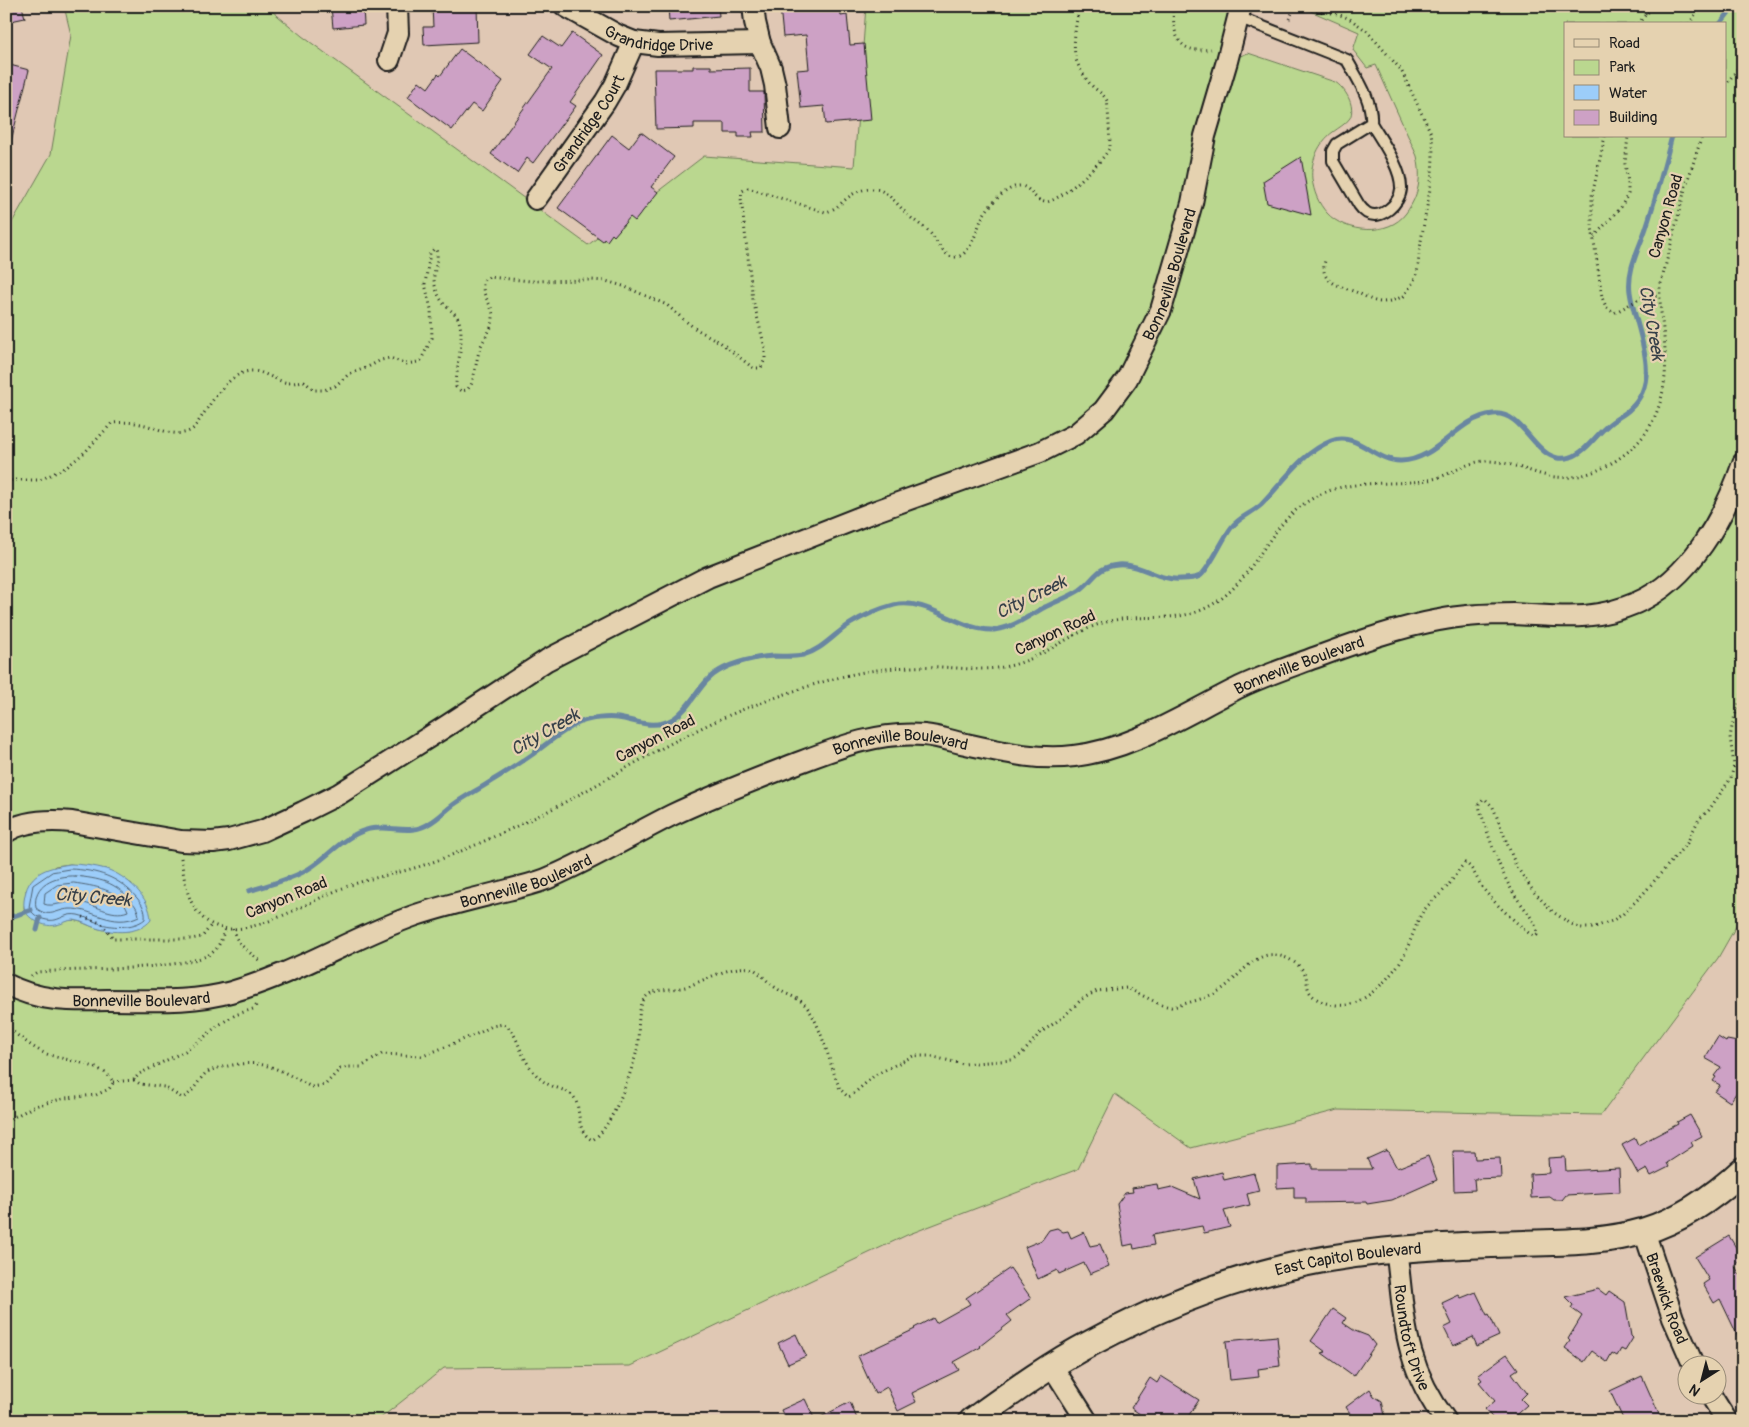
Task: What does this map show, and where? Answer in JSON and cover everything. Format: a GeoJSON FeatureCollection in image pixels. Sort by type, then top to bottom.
{"type":"FeatureCollection","features":[{"type":"Feature","properties":{"kind":"street"},"geometry":{"type":"LineString","coordinates":[[389,60],[398,32],[397,6]]}},
{"type":"Feature","properties":{"kind":"street","name":"Grandridge Drive"},"geometry":{"type":"LineString","coordinates":[[565,6],[619,36],[634,42],[658,45],[760,43]]}},
{"type":"Feature","properties":{"kind":"street"},"geometry":{"type":"LineString","coordinates":[[753,6],[754,22],[760,43],[771,68],[780,128]]}},
{"type":"Feature","properties":{"kind":"street","name":"Bonneville Boulevard"},"geometry":{"type":"LineString","coordinates":[[6,832],[26,824],[57,820],[181,841],[213,842],[229,840],[262,831],[280,824],[338,794],[547,660],[708,577],[1031,455],[1076,434],[1104,410],[1127,380],[1161,310],[1192,203],[1205,136],[1227,61],[1239,11]]}},
{"type":"Feature","properties":{"kind":"street","name":"Grandridge Court"},"geometry":{"type":"LineString","coordinates":[[536,199],[605,102],[615,85],[634,42]]}},
{"type":"Feature","properties":{"kind":"street","name":"Bonneville Boulevard"},"geometry":{"type":"LineString","coordinates":[[6,984],[36,997],[69,1001],[167,1000],[227,993],[297,968],[416,915],[550,878],[677,813],[760,777],[858,741],[895,734],[926,735],[1007,753],[1040,757],[1073,756],[1107,749],[1134,740],[1246,684],[1280,670],[1363,640],[1437,620],[1474,615],[1514,614],[1566,618],[1610,613],[1648,598],[1684,568],[1699,549],[1721,514],[1740,456]]}},
{"type":"Feature","properties":{"kind":"street","name":"East Capitol Boulevard"},"geometry":{"type":"LineString","coordinates":[[972,1421],[1052,1366],[1089,1344],[1123,1326],[1210,1290],[1304,1263],[1396,1248],[1585,1241],[1644,1231],[1697,1206],[1723,1188],[1743,1170]]}},
{"type":"Feature","properties":{"kind":"street","name":"Braewick Road"},"geometry":{"type":"LineString","coordinates":[[1644,1231],[1673,1318],[1689,1354]]}},
{"type":"Feature","properties":{"kind":"street","name":"Roundtoft Drive"},"geometry":{"type":"LineString","coordinates":[[1396,1248],[1403,1320],[1411,1355],[1431,1400],[1446,1421]]}},
{"type":"Feature","properties":{"kind":"street"},"geometry":{"type":"LineString","coordinates":[[1052,1366],[1087,1421]]}},
{"type":"Feature","properties":{"kind":"street"},"geometry":{"type":"LineString","coordinates":[[1716,1404],[1727,1421]]}},
{"type":"Feature","properties":{"kind":"lane"},"geometry":{"type":"LineString","coordinates":[[1239,11],[1347,60],[1372,113],[1370,123],[1387,150],[1398,173],[1401,190],[1391,208],[1381,213],[1371,214],[1363,210],[1359,205],[1333,161],[1332,155],[1337,144],[1370,123]]}},
{"type":"Feature","properties":{"kind":"path"},"geometry":{"type":"LineString","coordinates":[[6,481],[40,480],[67,467],[86,451],[112,423],[134,422],[169,432],[188,432],[194,428],[229,380],[240,374],[258,371],[290,383],[304,381],[314,390],[320,391],[330,389],[349,374],[381,360],[390,358],[406,364],[418,362],[425,354],[432,338],[433,324],[425,284],[430,253],[434,249],[438,252],[434,272],[436,288],[444,304],[454,312],[459,322],[460,345],[456,387],[461,391],[467,390],[471,385],[481,346],[492,326],[493,312],[482,289],[484,280],[489,277],[538,282],[606,281],[623,286],[667,305],[696,329],[720,342],[753,368],[761,368],[765,359],[765,348],[750,284],[741,198],[742,191],[748,188],[825,212],[832,209],[851,194],[860,190],[876,189],[882,191],[910,217],[930,232],[948,255],[955,258],[966,251],[988,209],[1008,190],[1024,186],[1042,201],[1049,201],[1072,188],[1104,158],[1108,150],[1110,141],[1107,101],[1090,83],[1075,58],[1076,20],[1080,6]]}},
{"type":"Feature","properties":{"kind":"path"},"geometry":{"type":"LineString","coordinates":[[1173,6],[1174,27],[1178,38],[1186,47],[1200,51],[1216,48]]}},
{"type":"Feature","properties":{"kind":"path"},"geometry":{"type":"LineString","coordinates":[[1645,14],[1646,6]]}},
{"type":"Feature","properties":{"kind":"path"},"geometry":{"type":"LineString","coordinates":[[1639,22],[1645,14],[1656,6]]}},
{"type":"Feature","properties":{"kind":"path"},"geometry":{"type":"LineString","coordinates":[[1690,22],[1701,6]]}},
{"type":"Feature","properties":{"kind":"path"},"geometry":{"type":"LineString","coordinates":[[1726,85],[1743,61]]}},
{"type":"Feature","properties":{"kind":"path"},"geometry":{"type":"LineString","coordinates":[[1605,138],[1592,196],[1593,237],[1602,297],[1606,307],[1614,313],[1619,312],[1646,295],[1659,297]]}},
{"type":"Feature","properties":{"kind":"path"},"geometry":{"type":"LineString","coordinates":[[1593,237],[1621,207],[1628,194],[1625,164],[1628,138]]}},
{"type":"Feature","properties":{"kind":"path","name":"Canyon Road"},"geometry":{"type":"LineString","coordinates":[[181,841],[184,879],[190,901],[197,912],[212,924],[225,928],[251,927],[341,888],[422,866],[475,844],[540,815],[664,746],[726,717],[775,698],[828,681],[884,669],[934,667],[978,669],[1006,667],[1035,659],[1075,634],[1107,621],[1127,618],[1176,617],[1196,612],[1214,604],[1231,592],[1278,527],[1307,501],[1328,491],[1358,484],[1424,481],[1438,478],[1467,464],[1477,462],[1497,461],[1550,477],[1585,476],[1601,469],[1633,448],[1648,431],[1657,413],[1663,392],[1666,352],[1659,297],[1665,261],[1701,138]]}},
{"type":"Feature","properties":{"kind":"path"},"geometry":{"type":"LineString","coordinates":[[1740,456],[1743,424]]}},
{"type":"Feature","properties":{"kind":"path"},"geometry":{"type":"LineString","coordinates":[[113,1082],[134,1080],[140,1084],[164,1087],[182,1098],[189,1094],[210,1071],[236,1064],[250,1063],[265,1065],[311,1087],[317,1087],[325,1085],[340,1069],[361,1067],[382,1054],[423,1056],[492,1026],[502,1024],[511,1029],[524,1059],[541,1080],[552,1088],[562,1089],[572,1095],[576,1103],[581,1129],[592,1140],[608,1124],[631,1070],[637,1049],[640,1012],[644,1000],[653,992],[682,989],[711,976],[739,969],[745,968],[755,971],[778,990],[805,1004],[815,1020],[840,1089],[848,1097],[875,1075],[913,1056],[929,1056],[964,1064],[1012,1060],[1022,1054],[1040,1033],[1062,1018],[1082,999],[1097,991],[1127,988],[1162,1004],[1171,1007],[1177,1006],[1216,992],[1254,961],[1268,955],[1288,959],[1299,966],[1306,976],[1308,989],[1315,998],[1335,1005],[1354,1003],[1371,993],[1394,970],[1403,956],[1421,914],[1453,879],[1464,863],[1470,866],[1484,890],[1506,913],[1531,935],[1536,935],[1536,927],[1512,891],[1500,865],[1480,810],[1479,804],[1483,799],[1494,807],[1516,866],[1534,892],[1553,912],[1581,928],[1592,928],[1602,925],[1623,914],[1656,880],[1687,843],[1699,819],[1708,810],[1730,778],[1734,765],[1730,737],[1732,722],[1743,692]]}},
{"type":"Feature","properties":{"kind":"path"},"geometry":{"type":"LineString","coordinates":[[83,917],[101,923],[114,939],[191,939],[202,937],[207,933],[212,924]]}},
{"type":"Feature","properties":{"kind":"path"},"geometry":{"type":"LineString","coordinates":[[30,977],[37,972],[131,968],[184,962],[206,956],[212,952],[220,944],[225,928]]}},
{"type":"Feature","properties":{"kind":"path"},"geometry":{"type":"LineString","coordinates":[[233,929],[235,937],[242,947],[259,960],[262,968]]}},
{"type":"Feature","properties":{"kind":"path"},"geometry":{"type":"LineString","coordinates":[[134,1080],[139,1074],[185,1051],[222,1022],[253,1009],[260,997]]}},
{"type":"Feature","properties":{"kind":"path"},"geometry":{"type":"LineString","coordinates":[[6,1026],[37,1049],[98,1070],[109,1076],[113,1082]]}},
{"type":"Feature","properties":{"kind":"path"},"geometry":{"type":"LineString","coordinates":[[6,1122],[35,1106],[65,1098],[96,1095],[109,1089],[113,1082]]}},
{"type":"Feature","properties":{"kind":"green space"},"geometry":{"type":"Polygon","coordinates":[[[64,6],[266,6],[302,36],[588,245],[704,156],[854,167],[866,6],[1241,6],[1227,61],[1248,53],[1335,82],[1342,88],[1351,103],[1350,118],[1328,136],[1316,153],[1312,166],[1312,179],[1317,197],[1327,213],[1345,225],[1367,230],[1389,226],[1406,213],[1417,193],[1419,172],[1417,156],[1376,65],[1367,68],[1353,50],[1359,32],[1299,6],[1743,6],[1743,914],[1718,958],[1601,1115],[1338,1110],[1191,1148],[1115,1094],[1078,1169],[907,1235],[630,1366],[444,1368],[377,1421],[6,1421],[6,233],[51,154],[71,35],[64,6]],[[70,864],[55,866],[26,890],[24,908],[26,913],[57,925],[72,920],[100,929],[129,931],[132,884],[106,869],[70,864]]]}},
{"type":"Feature","properties":{"kind":"water"},"geometry":{"type":"Polygon","coordinates":[[[70,864],[106,869],[122,877],[136,888],[142,896],[150,911],[151,920],[140,928],[117,932],[96,928],[74,920],[50,926],[42,924],[27,915],[24,904],[26,892],[33,878],[45,870],[70,864]]]}},
{"type":"Feature","properties":{"kind":"building"},"geometry":{"type":"Polygon","coordinates":[[[6,6],[22,6],[25,18],[6,22],[6,6]]]}},
{"type":"Feature","properties":{"kind":"building"},"geometry":{"type":"Polygon","coordinates":[[[331,6],[363,6],[364,25],[333,28],[331,6]]]}},
{"type":"Feature","properties":{"kind":"building"},"geometry":{"type":"Polygon","coordinates":[[[432,6],[477,6],[478,42],[424,45],[423,27],[433,27],[432,6]]]}},
{"type":"Feature","properties":{"kind":"building"},"geometry":{"type":"Polygon","coordinates":[[[668,6],[718,6],[719,16],[669,21],[668,6]]]}},
{"type":"Feature","properties":{"kind":"building"},"geometry":{"type":"Polygon","coordinates":[[[780,6],[840,6],[841,16],[847,15],[850,45],[864,44],[871,120],[826,124],[824,106],[801,108],[797,70],[809,69],[806,35],[783,37],[780,6]]]}},
{"type":"Feature","properties":{"kind":"building"},"geometry":{"type":"Polygon","coordinates":[[[572,33],[603,55],[570,102],[576,106],[533,163],[527,158],[517,173],[491,154],[552,69],[530,54],[543,36],[561,48],[572,33]]]}},
{"type":"Feature","properties":{"kind":"building"},"geometry":{"type":"Polygon","coordinates":[[[460,49],[503,81],[482,111],[472,104],[452,130],[408,97],[419,81],[428,88],[438,74],[440,76],[460,49]]]}},
{"type":"Feature","properties":{"kind":"building"},"geometry":{"type":"Polygon","coordinates":[[[6,64],[29,70],[11,141],[6,140],[6,64]]]}},
{"type":"Feature","properties":{"kind":"building"},"geometry":{"type":"Polygon","coordinates":[[[693,66],[711,66],[711,69],[750,68],[750,92],[764,92],[765,132],[752,132],[753,137],[738,137],[738,133],[725,133],[725,123],[694,123],[694,128],[656,129],[654,69],[693,69],[693,66]]]}},
{"type":"Feature","properties":{"kind":"building"},"geometry":{"type":"Polygon","coordinates":[[[641,132],[674,157],[651,187],[658,192],[635,221],[630,217],[614,236],[612,234],[607,241],[604,239],[603,241],[558,208],[612,135],[629,148],[641,132]]]}},
{"type":"Feature","properties":{"kind":"building"},"geometry":{"type":"Polygon","coordinates":[[[1301,157],[1311,215],[1267,203],[1263,181],[1301,157]]]}},
{"type":"Feature","properties":{"kind":"building"},"geometry":{"type":"Polygon","coordinates":[[[1718,1037],[1726,1042],[1727,1040],[1743,1043],[1743,1083],[1730,1102],[1715,1092],[1720,1085],[1713,1081],[1716,1077],[1714,1076],[1721,1067],[1705,1058],[1718,1037]]]}},
{"type":"Feature","properties":{"kind":"building"},"geometry":{"type":"Polygon","coordinates":[[[1690,1115],[1702,1136],[1691,1142],[1693,1146],[1667,1163],[1669,1167],[1651,1176],[1647,1169],[1638,1174],[1622,1145],[1635,1138],[1638,1145],[1678,1124],[1677,1122],[1690,1115]]]}},
{"type":"Feature","properties":{"kind":"building"},"geometry":{"type":"Polygon","coordinates":[[[1387,1150],[1397,1168],[1428,1156],[1437,1180],[1392,1200],[1367,1204],[1366,1202],[1306,1203],[1306,1198],[1294,1198],[1294,1187],[1277,1188],[1277,1166],[1312,1164],[1312,1169],[1372,1169],[1367,1159],[1387,1150]]]}},
{"type":"Feature","properties":{"kind":"building"},"geometry":{"type":"Polygon","coordinates":[[[1453,1151],[1474,1151],[1475,1159],[1500,1158],[1501,1178],[1474,1179],[1475,1190],[1454,1191],[1453,1151]]]}},
{"type":"Feature","properties":{"kind":"building"},"geometry":{"type":"Polygon","coordinates":[[[1565,1157],[1566,1171],[1619,1168],[1620,1192],[1566,1195],[1562,1200],[1554,1200],[1550,1197],[1531,1198],[1530,1174],[1549,1173],[1548,1158],[1565,1157]]]}},
{"type":"Feature","properties":{"kind":"building"},"geometry":{"type":"Polygon","coordinates":[[[1222,1172],[1224,1180],[1254,1173],[1259,1191],[1247,1194],[1250,1205],[1224,1211],[1230,1227],[1204,1233],[1202,1226],[1152,1235],[1154,1245],[1134,1249],[1133,1244],[1124,1246],[1117,1204],[1125,1193],[1133,1192],[1132,1188],[1157,1184],[1158,1190],[1172,1187],[1200,1199],[1194,1179],[1222,1172]]]}},
{"type":"Feature","properties":{"kind":"building"},"geometry":{"type":"Polygon","coordinates":[[[1057,1228],[1063,1232],[1068,1231],[1071,1238],[1084,1232],[1090,1246],[1100,1244],[1109,1266],[1090,1274],[1084,1263],[1059,1274],[1057,1270],[1038,1279],[1025,1247],[1042,1240],[1049,1230],[1057,1228]]]}},
{"type":"Feature","properties":{"kind":"building"},"geometry":{"type":"Polygon","coordinates":[[[1729,1236],[1743,1259],[1734,1265],[1743,1279],[1743,1347],[1720,1299],[1714,1303],[1703,1284],[1709,1280],[1695,1257],[1729,1236]]]}},
{"type":"Feature","properties":{"kind":"building"},"geometry":{"type":"Polygon","coordinates":[[[1010,1268],[1031,1298],[1007,1315],[1012,1321],[981,1347],[954,1362],[959,1370],[912,1393],[916,1402],[898,1411],[887,1387],[875,1394],[858,1356],[915,1329],[933,1318],[936,1323],[970,1304],[966,1298],[1010,1268]]]}},
{"type":"Feature","properties":{"kind":"building"},"geometry":{"type":"Polygon","coordinates":[[[1598,1289],[1606,1295],[1609,1291],[1625,1302],[1631,1336],[1633,1338],[1625,1351],[1621,1349],[1617,1356],[1612,1353],[1607,1362],[1592,1351],[1584,1362],[1565,1348],[1570,1341],[1568,1339],[1582,1316],[1571,1308],[1573,1305],[1565,1297],[1598,1289]]]}},
{"type":"Feature","properties":{"kind":"building"},"geometry":{"type":"Polygon","coordinates":[[[1476,1292],[1499,1336],[1477,1346],[1473,1337],[1453,1346],[1444,1328],[1452,1324],[1442,1303],[1459,1295],[1461,1298],[1476,1292]]]}},
{"type":"Feature","properties":{"kind":"building"},"geometry":{"type":"Polygon","coordinates":[[[1333,1309],[1346,1318],[1343,1323],[1355,1331],[1368,1336],[1375,1345],[1354,1376],[1322,1353],[1326,1352],[1311,1341],[1333,1309]]]}},
{"type":"Feature","properties":{"kind":"building"},"geometry":{"type":"Polygon","coordinates":[[[796,1334],[806,1356],[788,1364],[778,1343],[796,1334]]]}},
{"type":"Feature","properties":{"kind":"building"},"geometry":{"type":"Polygon","coordinates":[[[1277,1336],[1280,1366],[1258,1369],[1259,1377],[1230,1380],[1226,1341],[1277,1336]]]}},
{"type":"Feature","properties":{"kind":"building"},"geometry":{"type":"Polygon","coordinates":[[[1507,1354],[1518,1369],[1512,1373],[1527,1393],[1521,1399],[1527,1405],[1509,1421],[1495,1421],[1485,1409],[1495,1401],[1479,1382],[1482,1380],[1478,1375],[1507,1354]]]}},
{"type":"Feature","properties":{"kind":"building"},"geometry":{"type":"Polygon","coordinates":[[[1161,1376],[1199,1400],[1185,1421],[1150,1421],[1131,1408],[1150,1378],[1157,1383],[1161,1376]]]}},
{"type":"Feature","properties":{"kind":"building"},"geometry":{"type":"Polygon","coordinates":[[[1642,1376],[1662,1421],[1624,1421],[1610,1391],[1642,1376]]]}},
{"type":"Feature","properties":{"kind":"building"},"geometry":{"type":"Polygon","coordinates":[[[1370,1389],[1374,1396],[1382,1401],[1386,1421],[1355,1421],[1346,1407],[1370,1389]]]}},
{"type":"Feature","properties":{"kind":"building"},"geometry":{"type":"Polygon","coordinates":[[[805,1399],[815,1420],[850,1402],[858,1421],[786,1421],[781,1410],[805,1399]]]}},
{"type":"Feature","properties":{"kind":"waterway","name":"City Creek"},"geometry":{"type":"LineString","coordinates":[[1722,22],[1734,6]]}},
{"type":"Feature","properties":{"kind":"waterway","name":"City Creek"},"geometry":{"type":"LineString","coordinates":[[249,891],[303,872],[357,833],[374,828],[406,830],[422,827],[533,754],[562,732],[581,722],[609,718],[653,724],[666,722],[673,719],[686,708],[712,675],[725,668],[760,658],[796,656],[810,653],[855,621],[894,605],[907,604],[919,606],[969,626],[994,630],[1014,624],[1080,590],[1096,574],[1111,566],[1126,565],[1173,579],[1189,579],[1200,576],[1208,567],[1234,524],[1261,505],[1310,453],[1331,441],[1350,440],[1392,460],[1414,459],[1437,447],[1469,423],[1480,417],[1493,414],[1505,415],[1514,421],[1548,454],[1559,458],[1576,455],[1610,424],[1630,409],[1640,397],[1645,383],[1645,353],[1630,292],[1630,275],[1653,205],[1671,138]]}},
{"type":"Feature","properties":{"kind":"waterway","name":"City Creek"},"geometry":{"type":"LineString","coordinates":[[8,918],[31,910]]}},
{"type":"Feature","properties":{"kind":"waterway"},"geometry":{"type":"LineString","coordinates":[[37,930],[40,918]]}}]}
